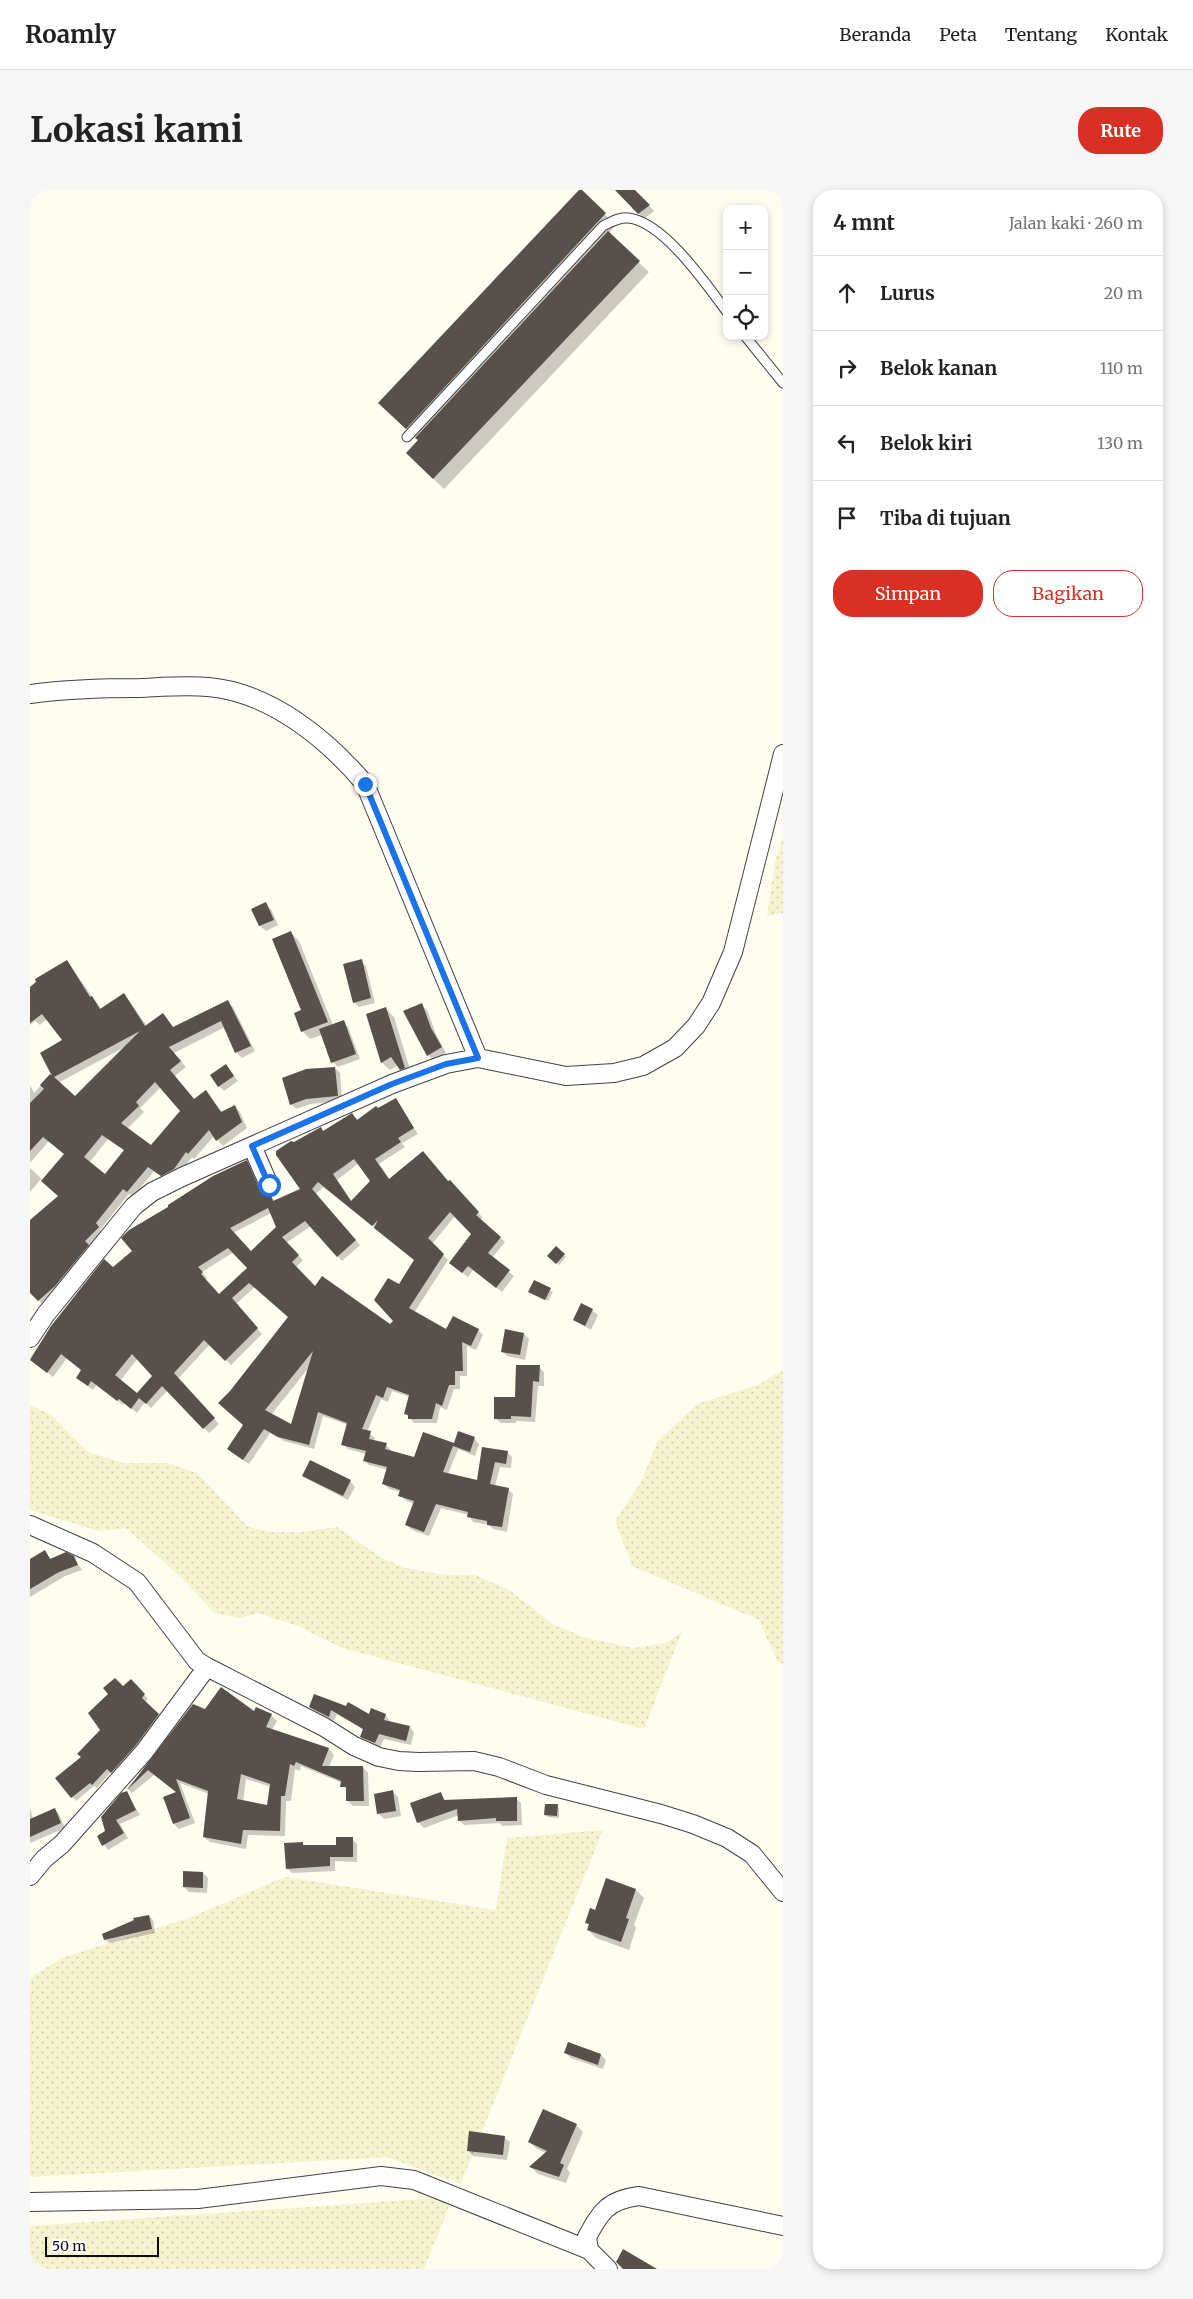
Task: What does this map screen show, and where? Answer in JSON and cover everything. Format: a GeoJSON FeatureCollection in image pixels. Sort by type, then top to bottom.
{"type":"FeatureCollection","features":[{"type":"Feature","properties":{"kind":"street"},"geometry":{"type":"LineString","coordinates":[[30,694],[68,689],[209,687],[250,697],[291,716],[335,751],[365,784],[478,1058]]}},
{"type":"Feature","properties":{"kind":"street"},"geometry":{"type":"LineString","coordinates":[[30,1338],[46,1314],[134,1206],[159,1188],[252,1146],[392,1084],[446,1064],[478,1058],[566,1076],[614,1073],[643,1066],[675,1048],[696,1026],[711,1003],[733,952],[783,754]]}},
{"type":"Feature","properties":{"kind":"street"},"geometry":{"type":"LineString","coordinates":[[252,1146],[269,1185]]}},
{"type":"Feature","properties":{"kind":"street"},"geometry":{"type":"LineString","coordinates":[[30,1526],[93,1553],[137,1582],[197,1660],[207,1667],[324,1727],[354,1746],[379,1757],[399,1761],[474,1761],[499,1767],[546,1786],[645,1809],[693,1824],[727,1838],[752,1854],[783,1892]]}},
{"type":"Feature","properties":{"kind":"street"},"geometry":{"type":"LineString","coordinates":[[30,1876],[144,1752],[207,1667]]}},
{"type":"Feature","properties":{"kind":"street"},"geometry":{"type":"LineString","coordinates":[[30,2202],[198,2199],[381,2176],[394,2176],[414,2180],[589,2250],[608,2269]]}},
{"type":"Feature","properties":{"kind":"street"},"geometry":{"type":"LineString","coordinates":[[589,2250],[586,2237],[597,2217],[620,2198],[639,2196],[783,2226]]}},
{"type":"Feature","properties":{"kind":"lane"},"geometry":{"type":"LineString","coordinates":[[407,437],[603,226],[617,219],[629,218],[645,224],[670,242],[723,307]]}},
{"type":"Feature","properties":{"kind":"lane"},"geometry":{"type":"LineString","coordinates":[[748,340],[783,383]]}},
{"type":"Feature","properties":{"kind":"shaded area"},"geometry":{"type":"Polygon","coordinates":[[[783,837],[783,913],[767,916],[775,862],[783,837]]]}},
{"type":"Feature","properties":{"kind":"shaded area"},"geometry":{"type":"Polygon","coordinates":[[[783,1370],[783,1664],[777,1661],[759,1620],[632,1566],[615,1521],[641,1482],[657,1442],[697,1404],[758,1385],[783,1370]]]}},
{"type":"Feature","properties":{"kind":"shaded area"},"geometry":{"type":"Polygon","coordinates":[[[30,1405],[51,1415],[88,1452],[123,1463],[167,1463],[197,1473],[247,1526],[269,1532],[302,1532],[337,1527],[382,1558],[405,1568],[445,1575],[475,1575],[508,1589],[554,1625],[587,1638],[633,1648],[666,1643],[682,1631],[644,1729],[342,1648],[298,1626],[258,1613],[241,1618],[214,1613],[185,1581],[126,1528],[99,1531],[30,1510],[30,1405]]]}},
{"type":"Feature","properties":{"kind":"shaded area"},"geometry":{"type":"Polygon","coordinates":[[[603,1830],[461,2184],[387,2157],[30,2177],[30,1978],[64,1957],[189,1918],[285,1877],[496,1910],[507,1838],[603,1830]]]}},
{"type":"Feature","properties":{"kind":"shaded area"},"geometry":{"type":"Polygon","coordinates":[[[453,2197],[424,2269],[30,2269],[30,2226],[453,2197]]]}},
{"type":"Feature","properties":{"kind":"building"},"geometry":{"type":"Polygon","coordinates":[[[579,190],[582,190],[606,213],[406,429],[378,403],[579,190]]]}},
{"type":"Feature","properties":{"kind":"building"},"geometry":{"type":"Polygon","coordinates":[[[615,190],[635,190],[650,205],[638,214],[615,190]]]}},
{"type":"Feature","properties":{"kind":"building"},"geometry":{"type":"Polygon","coordinates":[[[608,231],[640,261],[433,479],[406,453],[418,440],[415,438],[608,231]]]}},
{"type":"Feature","properties":{"kind":"building"},"geometry":{"type":"Polygon","coordinates":[[[266,902],[274,920],[259,926],[251,909],[266,902]]]}},
{"type":"Feature","properties":{"kind":"building"},"geometry":{"type":"Polygon","coordinates":[[[291,931],[328,1022],[301,1032],[294,1013],[301,1010],[272,939],[291,931]]]}},
{"type":"Feature","properties":{"kind":"building"},"geometry":{"type":"Polygon","coordinates":[[[362,959],[371,998],[353,1003],[343,964],[362,959]]]}},
{"type":"Feature","properties":{"kind":"building"},"geometry":{"type":"Polygon","coordinates":[[[67,960],[90,997],[92,996],[100,1009],[124,993],[145,1026],[163,1013],[173,1027],[228,1000],[251,1046],[235,1053],[221,1021],[169,1047],[181,1061],[170,1070],[194,1099],[206,1090],[221,1112],[235,1105],[242,1122],[216,1141],[209,1130],[188,1154],[186,1152],[174,1169],[161,1176],[148,1167],[127,1192],[123,1189],[96,1223],[99,1227],[85,1241],[89,1245],[55,1286],[38,1301],[30,1293],[30,1220],[58,1196],[41,1181],[64,1154],[43,1137],[30,1151],[30,1103],[44,1089],[40,1085],[50,1074],[52,1076],[40,1053],[62,1040],[42,1014],[30,1023],[30,987],[36,982],[35,979],[67,960]],[[140,1031],[54,1077],[75,1096],[140,1031]],[[155,1082],[136,1102],[139,1106],[121,1123],[151,1145],[180,1111],[155,1082]],[[102,1135],[84,1157],[105,1174],[124,1150],[102,1135]]]}},
{"type":"Feature","properties":{"kind":"building"},"geometry":{"type":"Polygon","coordinates":[[[422,1003],[431,1028],[442,1047],[427,1056],[403,1011],[422,1003]]]}},
{"type":"Feature","properties":{"kind":"building"},"geometry":{"type":"Polygon","coordinates":[[[386,1007],[405,1068],[400,1070],[391,1057],[381,1063],[366,1014],[386,1007]]]}},
{"type":"Feature","properties":{"kind":"building"},"geometry":{"type":"Polygon","coordinates":[[[344,1020],[356,1054],[331,1063],[319,1029],[344,1020]]]}},
{"type":"Feature","properties":{"kind":"building"},"geometry":{"type":"Polygon","coordinates":[[[226,1064],[234,1076],[218,1087],[210,1075],[226,1064]]]}},
{"type":"Feature","properties":{"kind":"building"},"geometry":{"type":"Polygon","coordinates":[[[335,1067],[338,1096],[306,1099],[290,1105],[282,1078],[306,1069],[335,1067]]]}},
{"type":"Feature","properties":{"kind":"building"},"geometry":{"type":"Polygon","coordinates":[[[396,1098],[414,1128],[398,1138],[401,1142],[375,1159],[389,1179],[423,1151],[448,1181],[450,1180],[479,1212],[476,1215],[501,1237],[488,1253],[510,1270],[496,1288],[468,1266],[462,1273],[449,1263],[471,1234],[450,1212],[428,1238],[444,1254],[409,1308],[446,1329],[453,1316],[479,1329],[471,1346],[462,1342],[463,1371],[455,1371],[455,1385],[449,1385],[442,1406],[436,1403],[432,1419],[408,1419],[408,1415],[404,1414],[409,1395],[387,1387],[383,1398],[376,1395],[362,1429],[371,1431],[369,1439],[387,1443],[385,1449],[414,1457],[423,1432],[454,1443],[443,1472],[477,1480],[482,1447],[508,1451],[506,1464],[495,1462],[490,1484],[509,1488],[502,1527],[487,1525],[487,1521],[467,1517],[468,1512],[436,1504],[424,1532],[405,1525],[414,1501],[398,1496],[400,1490],[382,1484],[387,1467],[363,1461],[366,1451],[341,1445],[347,1423],[318,1412],[309,1445],[278,1437],[264,1429],[243,1460],[227,1449],[243,1425],[218,1403],[230,1391],[288,1317],[249,1283],[232,1298],[258,1328],[225,1361],[204,1340],[174,1373],[215,1418],[203,1429],[162,1386],[146,1404],[139,1398],[131,1409],[91,1381],[88,1386],[76,1378],[81,1370],[61,1354],[47,1373],[30,1360],[51,1326],[104,1259],[113,1267],[132,1251],[121,1238],[129,1230],[168,1207],[168,1205],[213,1176],[247,1160],[260,1190],[263,1194],[271,1195],[273,1201],[300,1189],[276,1155],[276,1151],[291,1141],[294,1142],[321,1127],[323,1131],[352,1113],[357,1120],[376,1106],[378,1108],[396,1098]],[[354,1159],[333,1174],[351,1201],[370,1181],[354,1159]],[[318,1182],[312,1189],[356,1240],[337,1257],[305,1221],[282,1237],[299,1255],[292,1262],[315,1286],[322,1276],[390,1324],[393,1321],[374,1300],[388,1278],[399,1284],[414,1260],[374,1228],[378,1220],[372,1226],[318,1182]],[[268,1208],[230,1228],[251,1251],[276,1227],[268,1208]],[[228,1248],[198,1267],[203,1272],[201,1274],[219,1294],[247,1268],[228,1248]],[[313,1351],[265,1410],[291,1424],[313,1351]],[[132,1354],[115,1375],[137,1393],[152,1376],[132,1354]]]}},
{"type":"Feature","properties":{"kind":"building"},"geometry":{"type":"Polygon","coordinates":[[[556,1246],[565,1254],[556,1264],[547,1256],[556,1246]]]}},
{"type":"Feature","properties":{"kind":"building"},"geometry":{"type":"Polygon","coordinates":[[[534,1280],[551,1288],[545,1300],[528,1292],[534,1280]]]}},
{"type":"Feature","properties":{"kind":"building"},"geometry":{"type":"Polygon","coordinates":[[[581,1303],[593,1309],[585,1326],[573,1320],[581,1303]]]}},
{"type":"Feature","properties":{"kind":"building"},"geometry":{"type":"Polygon","coordinates":[[[505,1329],[524,1333],[520,1355],[501,1352],[505,1329]]]}},
{"type":"Feature","properties":{"kind":"building"},"geometry":{"type":"Polygon","coordinates":[[[516,1365],[540,1365],[539,1382],[533,1381],[531,1417],[511,1416],[511,1419],[494,1419],[494,1397],[515,1397],[516,1365]]]}},
{"type":"Feature","properties":{"kind":"building"},"geometry":{"type":"Polygon","coordinates":[[[458,1431],[475,1437],[470,1452],[453,1446],[458,1431]]]}},
{"type":"Feature","properties":{"kind":"building"},"geometry":{"type":"Polygon","coordinates":[[[310,1460],[351,1480],[343,1496],[302,1476],[310,1460]]]}},
{"type":"Feature","properties":{"kind":"building"},"geometry":{"type":"Polygon","coordinates":[[[45,1550],[50,1559],[66,1552],[74,1556],[78,1565],[59,1572],[30,1589],[30,1559],[45,1550]]]}},
{"type":"Feature","properties":{"kind":"building"},"geometry":{"type":"Polygon","coordinates":[[[115,1678],[123,1686],[131,1679],[145,1694],[142,1698],[159,1714],[136,1745],[111,1773],[107,1769],[92,1785],[90,1783],[71,1798],[55,1778],[81,1757],[77,1754],[100,1730],[88,1713],[108,1694],[103,1688],[115,1678]]]}},
{"type":"Feature","properties":{"kind":"building"},"geometry":{"type":"Polygon","coordinates":[[[221,1687],[254,1711],[256,1707],[272,1714],[266,1727],[329,1748],[322,1766],[363,1766],[364,1801],[346,1801],[346,1787],[340,1787],[341,1781],[296,1762],[294,1766],[290,1764],[285,1796],[281,1796],[280,1831],[243,1830],[241,1844],[203,1837],[208,1791],[176,1779],[190,1818],[173,1824],[163,1797],[176,1792],[148,1770],[127,1790],[193,1704],[205,1709],[221,1687]],[[241,1774],[237,1799],[267,1805],[270,1784],[241,1774]]]}},
{"type":"Feature","properties":{"kind":"building"},"geometry":{"type":"Polygon","coordinates":[[[314,1694],[346,1706],[348,1702],[369,1714],[371,1708],[386,1714],[384,1720],[410,1726],[406,1741],[379,1734],[375,1743],[360,1737],[363,1729],[331,1710],[329,1717],[309,1707],[314,1694]]]}},
{"type":"Feature","properties":{"kind":"building"},"geometry":{"type":"Polygon","coordinates":[[[393,1790],[396,1811],[377,1814],[374,1794],[393,1790]]]}},
{"type":"Feature","properties":{"kind":"building"},"geometry":{"type":"Polygon","coordinates":[[[127,1791],[136,1810],[116,1820],[124,1833],[102,1846],[97,1836],[105,1831],[101,1817],[121,1793],[127,1791]]]}},
{"type":"Feature","properties":{"kind":"building"},"geometry":{"type":"Polygon","coordinates":[[[441,1792],[444,1800],[517,1797],[517,1821],[496,1821],[496,1818],[458,1821],[457,1809],[417,1823],[410,1803],[441,1792]]]}},
{"type":"Feature","properties":{"kind":"building"},"geometry":{"type":"Polygon","coordinates":[[[545,1804],[558,1804],[557,1816],[544,1815],[545,1804]]]}},
{"type":"Feature","properties":{"kind":"building"},"geometry":{"type":"Polygon","coordinates":[[[55,1808],[61,1823],[30,1837],[30,1819],[55,1808]]]}},
{"type":"Feature","properties":{"kind":"building"},"geometry":{"type":"Polygon","coordinates":[[[336,1837],[353,1837],[353,1857],[330,1857],[330,1866],[286,1869],[284,1843],[303,1842],[303,1845],[336,1845],[336,1837]]]}},
{"type":"Feature","properties":{"kind":"building"},"geometry":{"type":"Polygon","coordinates":[[[183,1871],[203,1872],[203,1888],[183,1887],[183,1871]]]}},
{"type":"Feature","properties":{"kind":"building"},"geometry":{"type":"Polygon","coordinates":[[[606,1878],[636,1889],[626,1918],[629,1919],[621,1942],[587,1930],[589,1924],[585,1923],[590,1908],[595,1910],[606,1878]]]}},
{"type":"Feature","properties":{"kind":"building"},"geometry":{"type":"Polygon","coordinates":[[[149,1915],[152,1929],[104,1940],[102,1934],[134,1920],[133,1918],[149,1915]]]}},
{"type":"Feature","properties":{"kind":"building"},"geometry":{"type":"Polygon","coordinates":[[[568,2042],[601,2054],[598,2065],[564,2053],[568,2042]]]}},
{"type":"Feature","properties":{"kind":"building"},"geometry":{"type":"Polygon","coordinates":[[[543,2109],[577,2124],[560,2163],[564,2165],[559,2177],[529,2167],[547,2151],[528,2142],[543,2109]]]}},
{"type":"Feature","properties":{"kind":"building"},"geometry":{"type":"Polygon","coordinates":[[[469,2131],[505,2136],[503,2155],[467,2151],[469,2131]]]}},
{"type":"Feature","properties":{"kind":"building"},"geometry":{"type":"Polygon","coordinates":[[[623,2249],[657,2269],[623,2269],[616,2262],[623,2249]]]}},
{"type":"Feature","properties":{"kind":"route"},"geometry":{"type":"LineString","coordinates":[[269,1185],[252,1146],[392,1084],[446,1064],[478,1058],[365,784]]}}]}
